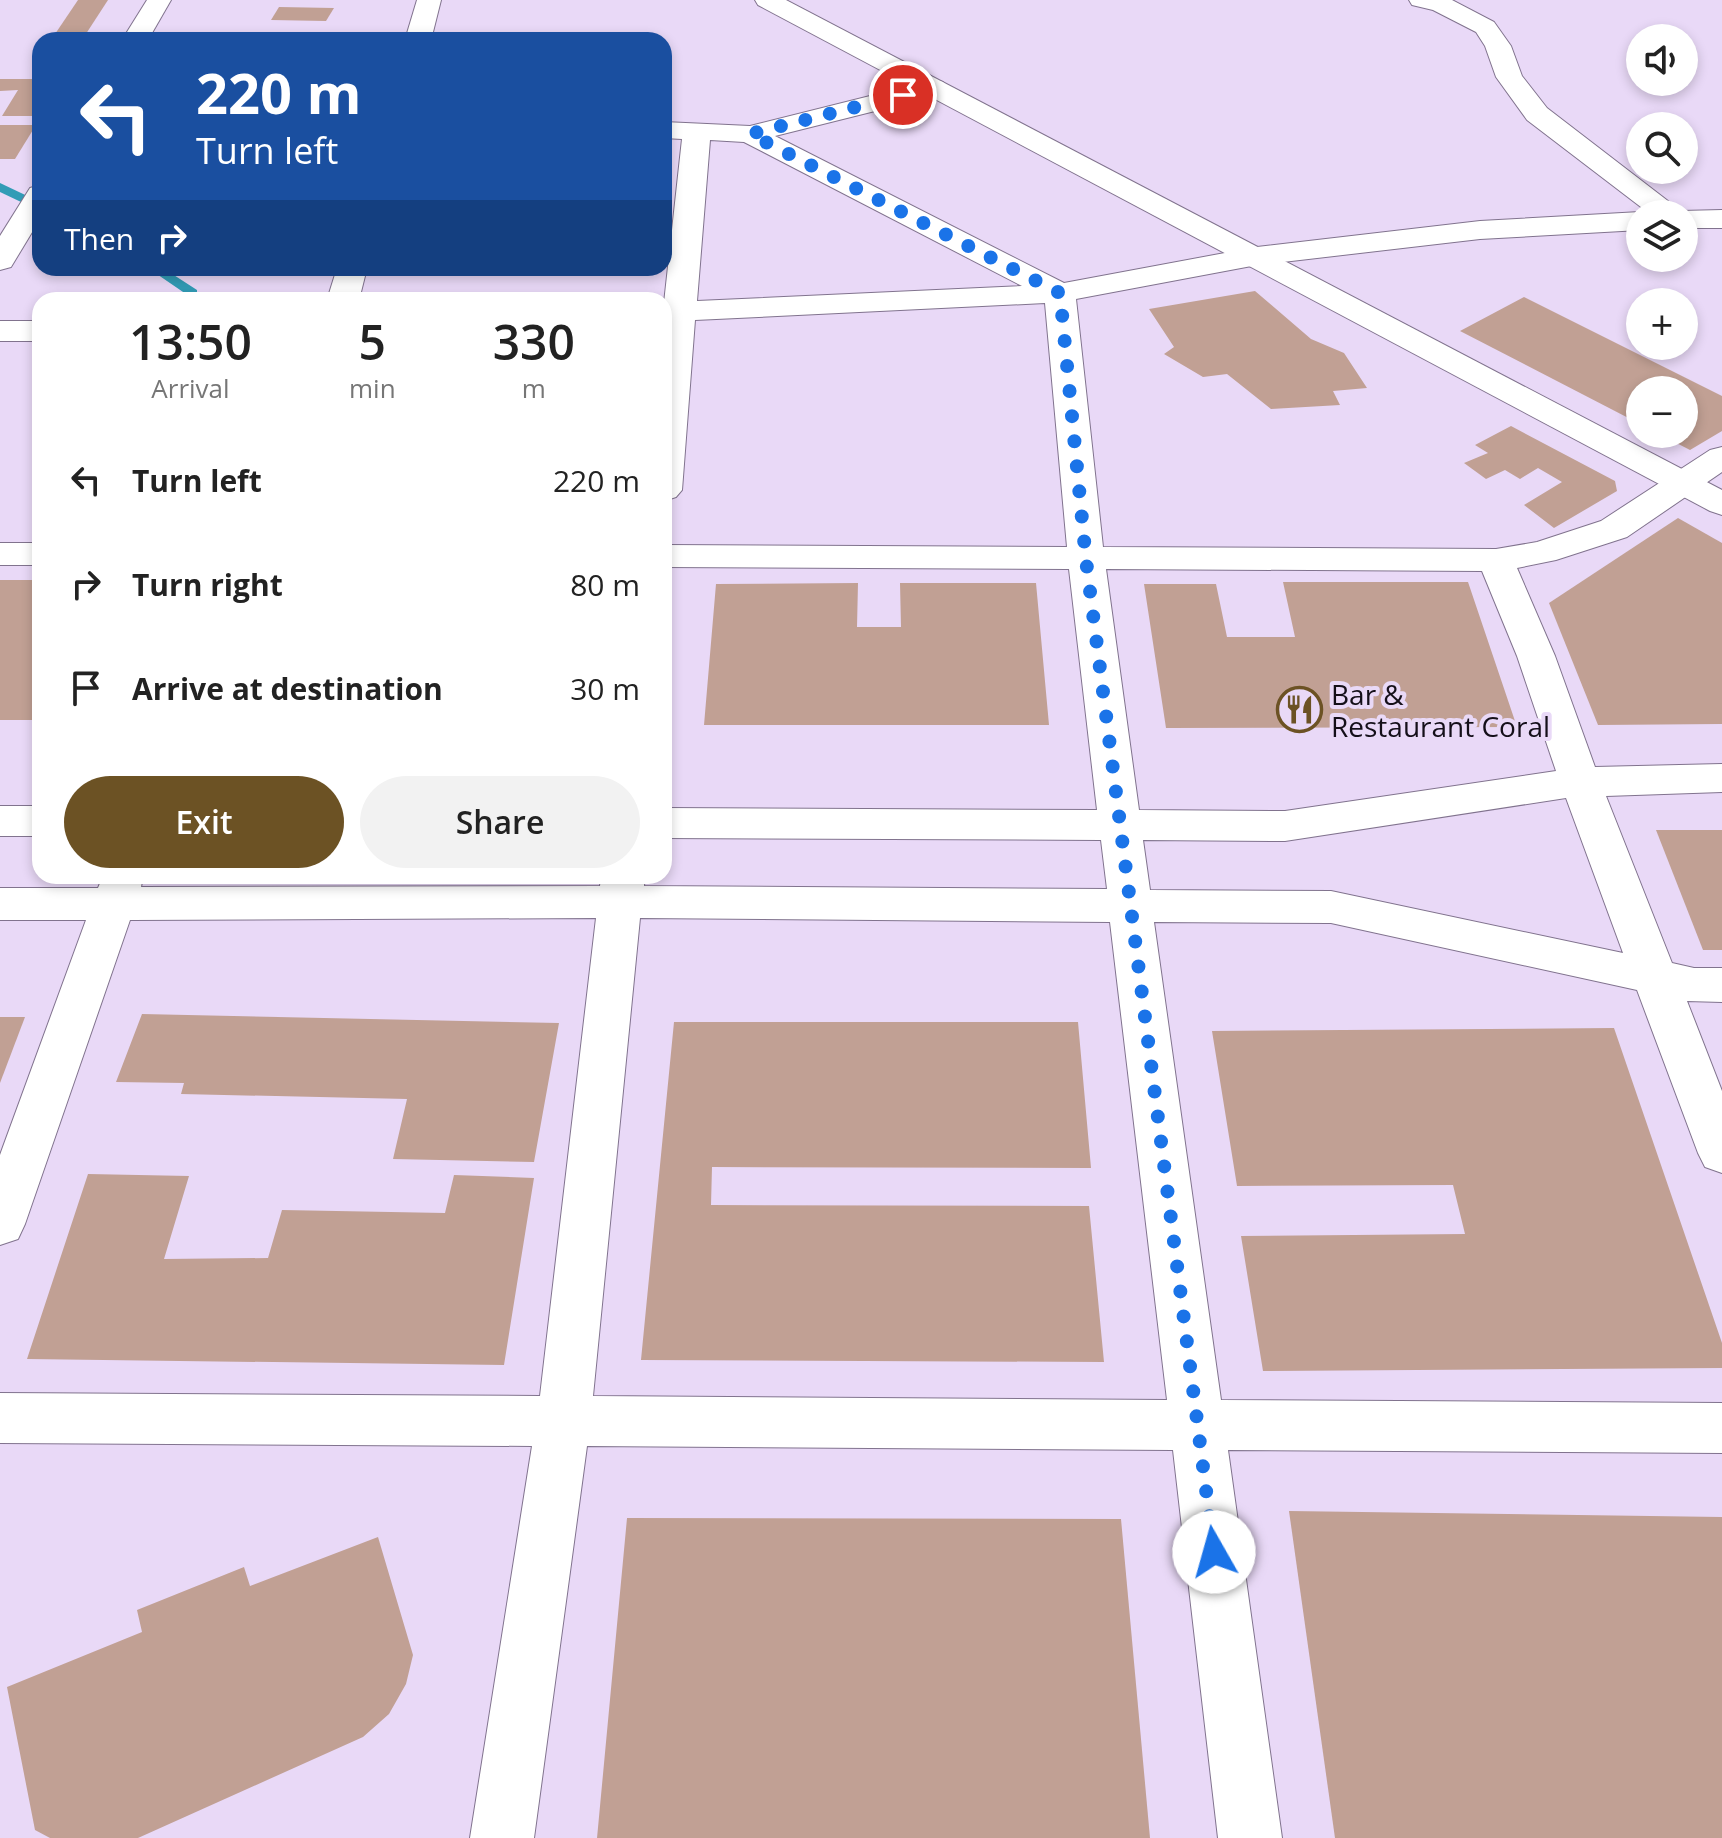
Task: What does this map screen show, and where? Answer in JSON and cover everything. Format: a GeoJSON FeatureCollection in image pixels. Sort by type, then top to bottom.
{"type":"FeatureCollection","features":[{"type":"Feature","properties":{"kind":"main road"},"geometry":{"type":"LineString","coordinates":[[140,32],[159,0]]}},
{"type":"Feature","properties":{"kind":"main road"},"geometry":{"type":"LineString","coordinates":[[420,32],[429,0]]}},
{"type":"Feature","properties":{"kind":"main road"},"geometry":{"type":"LineString","coordinates":[[767,0],[1722,504]]}},
{"type":"Feature","properties":{"kind":"main road"},"geometry":{"type":"LineString","coordinates":[[1421,0],[1441,4],[1485,27],[1498,46],[1509,77],[1537,114],[1650,200]]}},
{"type":"Feature","properties":{"kind":"main road"},"geometry":{"type":"LineString","coordinates":[[1485,27],[1495,0]]}},
{"type":"Feature","properties":{"kind":"main road"},"geometry":{"type":"LineString","coordinates":[[672,130],[750,134],[934,88]]}},
{"type":"Feature","properties":{"kind":"main road"},"geometry":{"type":"LineString","coordinates":[[697,132],[673,311],[1060,293],[1257,256],[1480,230],[1626,222]]}},
{"type":"Feature","properties":{"kind":"main road"},"geometry":{"type":"LineString","coordinates":[[750,134],[1060,293]]}},
{"type":"Feature","properties":{"kind":"main road"},"geometry":{"type":"LineString","coordinates":[[0,261],[32,208]]}},
{"type":"Feature","properties":{"kind":"main road"},"geometry":{"type":"LineString","coordinates":[[1698,219],[1722,219]]}},
{"type":"Feature","properties":{"kind":"main road"},"geometry":{"type":"LineString","coordinates":[[1060,293],[1086,560],[1250,1838]]}},
{"type":"Feature","properties":{"kind":"main road"},"geometry":{"type":"LineString","coordinates":[[0,331],[32,331]]}},
{"type":"Feature","properties":{"kind":"main road"},"geometry":{"type":"LineString","coordinates":[[672,556],[1496,560],[1543,552],[1614,529],[1722,457]]}},
{"type":"Feature","properties":{"kind":"main road"},"geometry":{"type":"LineString","coordinates":[[0,554],[32,554]]}},
{"type":"Feature","properties":{"kind":"main road"},"geometry":{"type":"LineString","coordinates":[[1496,560],[1536,656],[1580,782],[1722,1153]]}},
{"type":"Feature","properties":{"kind":"main road"},"geometry":{"type":"LineString","coordinates":[[672,823],[1285,826],[1580,782],[1722,778]]}},
{"type":"Feature","properties":{"kind":"main road"},"geometry":{"type":"LineString","coordinates":[[0,821],[32,821]]}},
{"type":"Feature","properties":{"kind":"main road"},"geometry":{"type":"LineString","coordinates":[[0,904],[119,890],[622,889],[1130,906],[1331,907],[1694,985],[1722,985]]}},
{"type":"Feature","properties":{"kind":"main road"},"geometry":{"type":"LineString","coordinates":[[502,1838],[564,1419],[622,889]]}},
{"type":"Feature","properties":{"kind":"main road"},"geometry":{"type":"LineString","coordinates":[[0,1224],[119,890]]}},
{"type":"Feature","properties":{"kind":"main road"},"geometry":{"type":"LineString","coordinates":[[0,1418],[1722,1428]]}},
{"type":"Feature","properties":{"kind":"building"},"geometry":{"type":"Polygon","coordinates":[[[78,0],[108,0],[87,32],[56,32],[78,0]]]}},
{"type":"Feature","properties":{"kind":"building"},"geometry":{"type":"Polygon","coordinates":[[[279,7],[334,8],[326,21],[271,20],[279,7]]]}},
{"type":"Feature","properties":{"kind":"building"},"geometry":{"type":"Polygon","coordinates":[[[0,79],[32,79],[32,116],[2,116],[18,90],[0,91],[0,79]]]}},
{"type":"Feature","properties":{"kind":"building"},"geometry":{"type":"Polygon","coordinates":[[[0,125],[32,125],[32,131],[15,159],[0,159],[0,125]]]}},
{"type":"Feature","properties":{"kind":"building"},"geometry":{"type":"Polygon","coordinates":[[[1255,291],[1311,339],[1344,353],[1367,388],[1333,391],[1340,405],[1271,409],[1227,374],[1203,377],[1164,354],[1174,347],[1149,309],[1255,291]]]}},
{"type":"Feature","properties":{"kind":"building"},"geometry":{"type":"Polygon","coordinates":[[[1524,297],[1626,348],[1626,360],[1650,360],[1682,376],[1626,376],[1626,417],[1460,331],[1524,297]]]}},
{"type":"Feature","properties":{"kind":"building"},"geometry":{"type":"Polygon","coordinates":[[[1698,384],[1722,396],[1722,431],[1698,445],[1698,384]]]}},
{"type":"Feature","properties":{"kind":"building"},"geometry":{"type":"Polygon","coordinates":[[[1511,426],[1615,481],[1617,491],[1554,528],[1524,505],[1562,482],[1538,468],[1520,479],[1505,470],[1486,479],[1464,463],[1488,453],[1475,445],[1511,426]]]}},
{"type":"Feature","properties":{"kind":"building"},"geometry":{"type":"Polygon","coordinates":[[[1678,518],[1722,543],[1722,724],[1598,725],[1549,603],[1678,518]]]}},
{"type":"Feature","properties":{"kind":"building"},"geometry":{"type":"Polygon","coordinates":[[[0,580],[32,580],[32,720],[0,720],[0,580]]]}},
{"type":"Feature","properties":{"kind":"building"},"geometry":{"type":"Polygon","coordinates":[[[1283,582],[1468,582],[1517,727],[1166,728],[1144,584],[1216,584],[1227,637],[1295,637],[1283,582]]]}},
{"type":"Feature","properties":{"kind":"building"},"geometry":{"type":"Polygon","coordinates":[[[858,583],[857,627],[901,627],[900,583],[1036,583],[1049,725],[704,725],[716,584],[858,583]]]}},
{"type":"Feature","properties":{"kind":"building"},"geometry":{"type":"Polygon","coordinates":[[[1656,830],[1722,830],[1722,950],[1703,950],[1656,830]]]}},
{"type":"Feature","properties":{"kind":"building"},"geometry":{"type":"Polygon","coordinates":[[[142,1014],[559,1023],[534,1162],[393,1159],[407,1099],[181,1094],[184,1083],[116,1082],[142,1014]]]}},
{"type":"Feature","properties":{"kind":"building"},"geometry":{"type":"Polygon","coordinates":[[[0,1017],[25,1017],[0,1083],[0,1017]]]}},
{"type":"Feature","properties":{"kind":"building"},"geometry":{"type":"Polygon","coordinates":[[[674,1022],[1078,1022],[1091,1168],[712,1167],[711,1205],[1089,1206],[1104,1362],[641,1360],[674,1022]]]}},
{"type":"Feature","properties":{"kind":"building"},"geometry":{"type":"Polygon","coordinates":[[[1614,1028],[1722,1343],[1722,1368],[1263,1371],[1241,1236],[1465,1234],[1453,1185],[1237,1186],[1212,1031],[1614,1028]]]}},
{"type":"Feature","properties":{"kind":"building"},"geometry":{"type":"Polygon","coordinates":[[[88,1174],[189,1176],[164,1259],[268,1258],[282,1210],[445,1213],[454,1175],[534,1178],[504,1365],[27,1359],[88,1174]]]}},
{"type":"Feature","properties":{"kind":"building"},"geometry":{"type":"Polygon","coordinates":[[[1289,1511],[1722,1517],[1722,1838],[1335,1838],[1289,1511]]]}},
{"type":"Feature","properties":{"kind":"building"},"geometry":{"type":"Polygon","coordinates":[[[627,1518],[1121,1519],[1150,1838],[597,1838],[627,1518]]]}},
{"type":"Feature","properties":{"kind":"building"},"geometry":{"type":"Polygon","coordinates":[[[378,1537],[413,1655],[406,1684],[389,1714],[363,1737],[138,1838],[50,1838],[35,1830],[7,1687],[142,1632],[137,1610],[244,1567],[250,1586],[378,1537]]]}},
{"type":"Feature","properties":{"kind":"waterway"},"geometry":{"type":"LineString","coordinates":[[0,187],[32,203]]}},
{"type":"Feature","properties":{"kind":"waterway"},"geometry":{"type":"LineString","coordinates":[[166,276],[191,292]]}},
{"type":"Feature","properties":{"kind":"place","name":"Bar & Restaurant Coral"},"geometry":{"type":"Point","coordinates":[1300,710]}},
{"type":"Feature","properties":{"kind":"route"},"geometry":{"type":"LineString","coordinates":[[903,95],[750,134],[1060,293],[1086,560],[1214,1552]]}}]}
